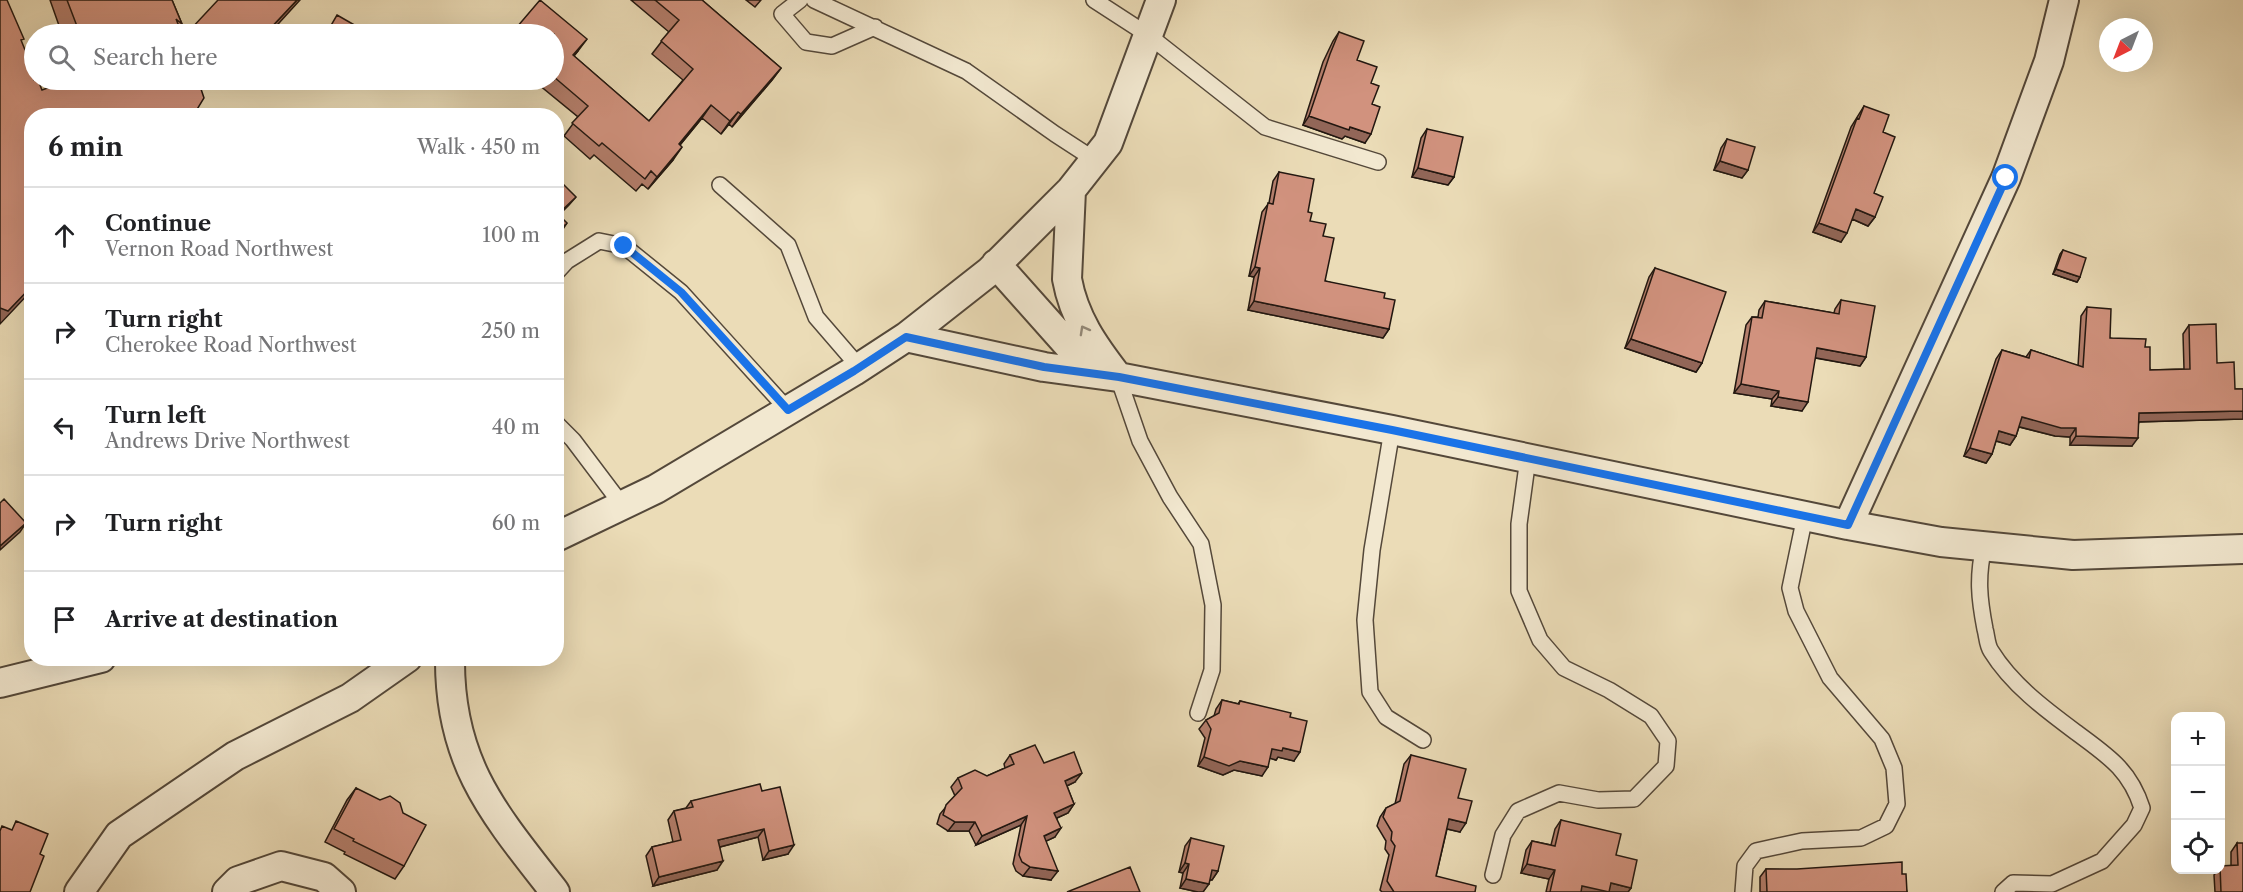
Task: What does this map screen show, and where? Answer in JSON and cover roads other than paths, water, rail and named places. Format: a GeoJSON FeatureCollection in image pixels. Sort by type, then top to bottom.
{"type":"FeatureCollection","features":[{"type":"Feature","properties":{"kind":"street"},"geometry":{"type":"LineString","coordinates":[[564,533],[656,489],[860,368],[906,337],[988,271],[1071,190],[1108,143],[1161,0]]}},
{"type":"Feature","properties":{"kind":"street"},"geometry":{"type":"LineString","coordinates":[[1848,525],[2006,178],[2049,61],[2064,0]]}},
{"type":"Feature","properties":{"kind":"street"},"geometry":{"type":"LineString","coordinates":[[1071,190],[1067,279],[1084,331],[1093,373]]}},
{"type":"Feature","properties":{"kind":"street"},"geometry":{"type":"LineString","coordinates":[[988,271],[1093,373]]}},
{"type":"Feature","properties":{"kind":"street"},"geometry":{"type":"LineString","coordinates":[[906,337],[1044,367],[1093,373],[1392,430],[1848,525],[1941,542],[2073,555],[2243,549]]}},
{"type":"Feature","properties":{"kind":"street"},"geometry":{"type":"LineString","coordinates":[[0,683],[69,666]]}},
{"type":"Feature","properties":{"kind":"street"},"geometry":{"type":"LineString","coordinates":[[79,892],[119,835],[235,756],[350,698],[396,666]]}},
{"type":"Feature","properties":{"kind":"street"},"geometry":{"type":"LineString","coordinates":[[450,666],[449,683],[455,721],[466,758],[480,789],[497,818],[555,892]]}},
{"type":"Feature","properties":{"kind":"street"},"geometry":{"type":"LineString","coordinates":[[226,892],[238,881],[281,866],[324,877],[341,892]]}},
{"type":"Feature","properties":{"kind":"lane"},"geometry":{"type":"LineString","coordinates":[[800,0],[782,14],[806,42],[832,46],[875,27]]}},
{"type":"Feature","properties":{"kind":"lane"},"geometry":{"type":"LineString","coordinates":[[814,0],[966,71],[1095,160]]}},
{"type":"Feature","properties":{"kind":"lane"},"geometry":{"type":"LineString","coordinates":[[1094,0],[1148,35],[1265,127],[1378,162]]}},
{"type":"Feature","properties":{"kind":"lane"},"geometry":{"type":"LineString","coordinates":[[720,185],[788,245],[816,317],[860,368]]}},
{"type":"Feature","properties":{"kind":"lane"},"geometry":{"type":"LineString","coordinates":[[564,264],[599,242],[624,246],[681,292],[788,410]]}},
{"type":"Feature","properties":{"kind":"lane"},"geometry":{"type":"LineString","coordinates":[[1093,373],[1140,441],[1170,497],[1201,544],[1213,605],[1212,670],[1198,713]]}},
{"type":"Feature","properties":{"kind":"lane"},"geometry":{"type":"LineString","coordinates":[[1392,430],[1372,550],[1365,620],[1370,692],[1386,717],[1423,740]]}},
{"type":"Feature","properties":{"kind":"lane"},"geometry":{"type":"LineString","coordinates":[[564,431],[622,505]]}},
{"type":"Feature","properties":{"kind":"lane"},"geometry":{"type":"LineString","coordinates":[[1493,875],[1503,835],[1518,811],[1559,793],[1598,800],[1634,799],[1666,766],[1668,741],[1651,716],[1609,690],[1564,668],[1540,640],[1519,591],[1519,524],[1528,458]]}},
{"type":"Feature","properties":{"kind":"lane"},"geometry":{"type":"LineString","coordinates":[[1743,892],[1745,866],[1756,851],[1802,841],[1861,838],[1886,826],[1898,804],[1894,768],[1882,739],[1830,678],[1796,611],[1790,588],[1805,516]]}},
{"type":"Feature","properties":{"kind":"lane"},"geometry":{"type":"LineString","coordinates":[[1984,546],[1979,565],[1978,594],[1989,649],[2015,681],[2043,708],[2116,762],[2136,791],[2142,808],[2134,825],[2102,861],[2052,884],[2013,883],[2003,892]]}}]}
